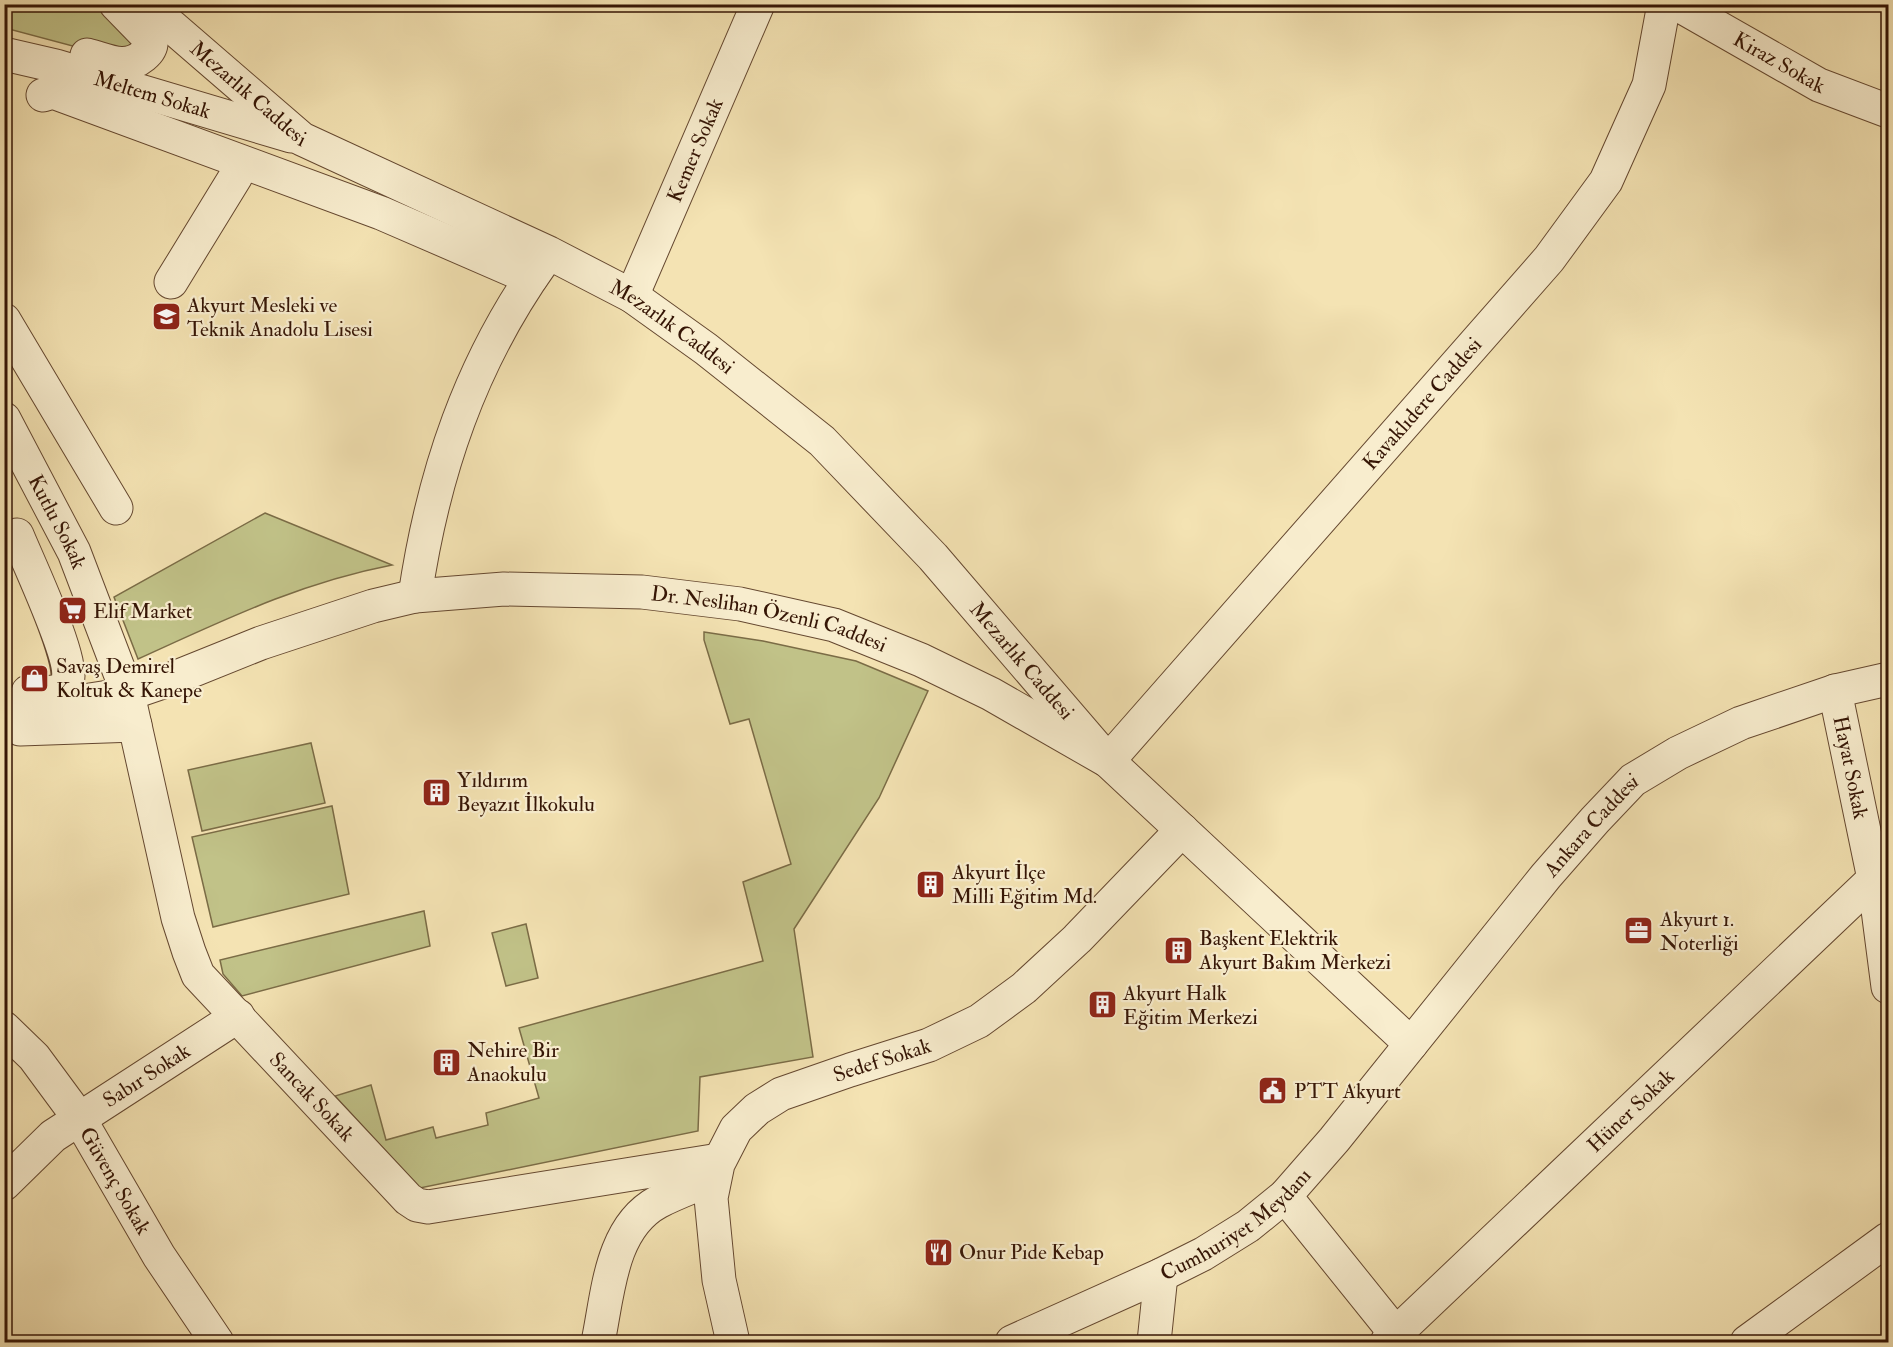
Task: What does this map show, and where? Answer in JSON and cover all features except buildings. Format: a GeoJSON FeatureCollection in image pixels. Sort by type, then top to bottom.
{"type":"FeatureCollection","features":[{"type":"Feature","properties":{"kind":"street"},"geometry":{"type":"LineString","coordinates":[[4,33],[123,64],[131,64],[149,51],[152,45],[151,40],[116,4]]}},
{"type":"Feature","properties":{"kind":"street","name":"Mezarlık Caddesi"},"geometry":{"type":"LineString","coordinates":[[149,4],[170,25],[302,139],[540,265],[632,296],[706,349],[822,441],[933,557],[1108,760]]}},
{"type":"Feature","properties":{"kind":"street","name":"Kavaklıdere Caddesi"},"geometry":{"type":"LineString","coordinates":[[1108,760],[1555,250],[1606,181],[1649,85],[1664,4]]}},
{"type":"Feature","properties":{"kind":"street","name":"Kiraz Sokak"},"geometry":{"type":"LineString","coordinates":[[1677,4],[1819,85],[1888,111]]}},
{"type":"Feature","properties":{"kind":"street","name":"Kemer Sokak"},"geometry":{"type":"LineString","coordinates":[[632,296],[752,7]]}},
{"type":"Feature","properties":{"kind":"street","name":"Meltem Sokak"},"geometry":{"type":"LineString","coordinates":[[4,54],[56,66],[302,139]]}},
{"type":"Feature","properties":{"kind":"street"},"geometry":{"type":"LineString","coordinates":[[42,95],[54,92],[370,209],[540,265],[495,339],[472,385],[453,433],[436,486],[415,596]]}},
{"type":"Feature","properties":{"kind":"street"},"geometry":{"type":"LineString","coordinates":[[171,282],[236,176]]}},
{"type":"Feature","properties":{"kind":"street"},"geometry":{"type":"LineString","coordinates":[[4,320],[116,508]]}},
{"type":"Feature","properties":{"kind":"street","name":"Kutlu Sokak"},"geometry":{"type":"LineString","coordinates":[[4,420],[74,552],[132,710]]}},
{"type":"Feature","properties":{"kind":"street"},"geometry":{"type":"LineString","coordinates":[[4,693],[55,692],[67,682],[64,655],[52,618],[17,535]]}},
{"type":"Feature","properties":{"kind":"street","name":"Dr. Neslihan Özenli Caddesi"},"geometry":{"type":"LineString","coordinates":[[4,710],[58,705],[132,710],[169,680],[261,643],[373,606],[415,596],[504,589],[642,592],[740,604],[834,625],[921,660],[981,690],[1108,760],[1411,1044]]}},
{"type":"Feature","properties":{"kind":"street","name":"Ankara Caddesi"},"geometry":{"type":"LineString","coordinates":[[1835,691],[1888,660]]}},
{"type":"Feature","properties":{"kind":"street","name":"Ankara Caddesi"},"geometry":{"type":"LineString","coordinates":[[1411,1044],[1546,876],[1633,780],[1678,753],[1742,723],[1835,691],[1888,679]]}},
{"type":"Feature","properties":{"kind":"street","name":"Hayat Sokak"},"geometry":{"type":"LineString","coordinates":[[1835,691],[1874,879],[1888,987]]}},
{"type":"Feature","properties":{"kind":"street"},"geometry":{"type":"LineString","coordinates":[[4,730],[132,710]]}},
{"type":"Feature","properties":{"kind":"street","name":"Sancak Sokak"},"geometry":{"type":"LineString","coordinates":[[132,710],[178,918],[198,975],[408,1199],[417,1205],[428,1207],[716,1169]]}},
{"type":"Feature","properties":{"kind":"street","name":"Sedef Sokak"},"geometry":{"type":"LineString","coordinates":[[733,1342],[719,1280],[711,1198],[716,1169],[736,1129],[757,1109],[781,1094],[929,1045],[979,1021],[1024,988],[1077,939],[1182,830]]}},
{"type":"Feature","properties":{"kind":"street","name":"Hüner Sokak"},"geometry":{"type":"LineString","coordinates":[[1392,1338],[1874,879]]}},
{"type":"Feature","properties":{"kind":"street","name":"Sabır Sokak"},"geometry":{"type":"LineString","coordinates":[[4,1184],[53,1136],[238,1016]]}},
{"type":"Feature","properties":{"kind":"street","name":"Güvenç Sokak"},"geometry":{"type":"LineString","coordinates":[[4,1028],[34,1057],[79,1118],[159,1256],[217,1342]]}},
{"type":"Feature","properties":{"kind":"street","name":"Cumhuriyet Meydanı"},"geometry":{"type":"LineString","coordinates":[[1012,1342],[1161,1275],[1203,1254],[1248,1226],[1285,1196],[1334,1140],[1411,1044]]}},
{"type":"Feature","properties":{"kind":"street"},"geometry":{"type":"LineString","coordinates":[[598,1342],[623,1238],[636,1220],[657,1203],[716,1169]]}},
{"type":"Feature","properties":{"kind":"street"},"geometry":{"type":"LineString","coordinates":[[1285,1196],[1392,1338]]}},
{"type":"Feature","properties":{"kind":"street"},"geometry":{"type":"LineString","coordinates":[[1748,1342],[1888,1239]]}},
{"type":"Feature","properties":{"kind":"street"},"geometry":{"type":"LineString","coordinates":[[1154,1342],[1161,1275]]}},
{"type":"Feature","properties":{"kind":"green space"},"geometry":{"type":"Polygon","coordinates":[[[4,5],[107,5],[145,43],[125,60],[5,28],[4,5]]]}},
{"type":"Feature","properties":{"kind":"green space"},"geometry":{"type":"Polygon","coordinates":[[[265,513],[392,565],[293,592],[138,659],[114,597],[265,513]]]}},
{"type":"Feature","properties":{"kind":"green space"},"geometry":{"type":"Polygon","coordinates":[[[704,632],[763,641],[856,661],[928,691],[879,798],[794,929],[813,1057],[700,1077],[698,1131],[420,1188],[335,1096],[371,1085],[386,1140],[433,1127],[436,1138],[488,1125],[486,1113],[539,1098],[519,1028],[763,961],[743,882],[791,864],[749,719],[730,724],[704,640],[704,632]]]}},
{"type":"Feature","properties":{"kind":"green space"},"geometry":{"type":"Polygon","coordinates":[[[311,743],[325,803],[202,831],[188,770],[311,743]]]}},
{"type":"Feature","properties":{"kind":"green space"},"geometry":{"type":"Polygon","coordinates":[[[332,806],[349,894],[213,927],[192,837],[332,806]]]}},
{"type":"Feature","properties":{"kind":"green space"},"geometry":{"type":"Polygon","coordinates":[[[424,911],[430,946],[242,996],[223,974],[220,960],[424,911]]]}},
{"type":"Feature","properties":{"kind":"green space"},"geometry":{"type":"Polygon","coordinates":[[[526,924],[538,978],[506,986],[492,933],[526,924]]]}},
{"type":"Feature","properties":{"kind":"place","name":"Akyurt Mesleki ve Teknik Anadolu Lisesi"},"geometry":{"type":"Point","coordinates":[166,317]}},
{"type":"Feature","properties":{"kind":"place","name":"Elif Market"},"geometry":{"type":"Point","coordinates":[72,611]}},
{"type":"Feature","properties":{"kind":"place","name":"Savaş Demirel Koltuk & Kanepe"},"geometry":{"type":"Point","coordinates":[35,678]}},
{"type":"Feature","properties":{"kind":"place","name":"Yıldırım Beyazıt İlkokulu"},"geometry":{"type":"Point","coordinates":[436,792]}},
{"type":"Feature","properties":{"kind":"place","name":"Akyurt İlçe Milli Eğitim Md."},"geometry":{"type":"Point","coordinates":[931,884]}},
{"type":"Feature","properties":{"kind":"place","name":"Akyurt 1. Noterliği"},"geometry":{"type":"Point","coordinates":[1639,931]}},
{"type":"Feature","properties":{"kind":"place","name":"Başkent Elektrik Akyurt Bakım Merkezi"},"geometry":{"type":"Point","coordinates":[1178,950]}},
{"type":"Feature","properties":{"kind":"place","name":"Akyurt Halk Eğitim Merkezi"},"geometry":{"type":"Point","coordinates":[1102,1005]}},
{"type":"Feature","properties":{"kind":"place","name":"Nehire Bir Anaokulu"},"geometry":{"type":"Point","coordinates":[446,1062]}},
{"type":"Feature","properties":{"kind":"place","name":"PTT Akyurt"},"geometry":{"type":"Point","coordinates":[1273,1091]}},
{"type":"Feature","properties":{"kind":"place","name":"Onur Pide Kebap"},"geometry":{"type":"Point","coordinates":[938,1252]}}]}
